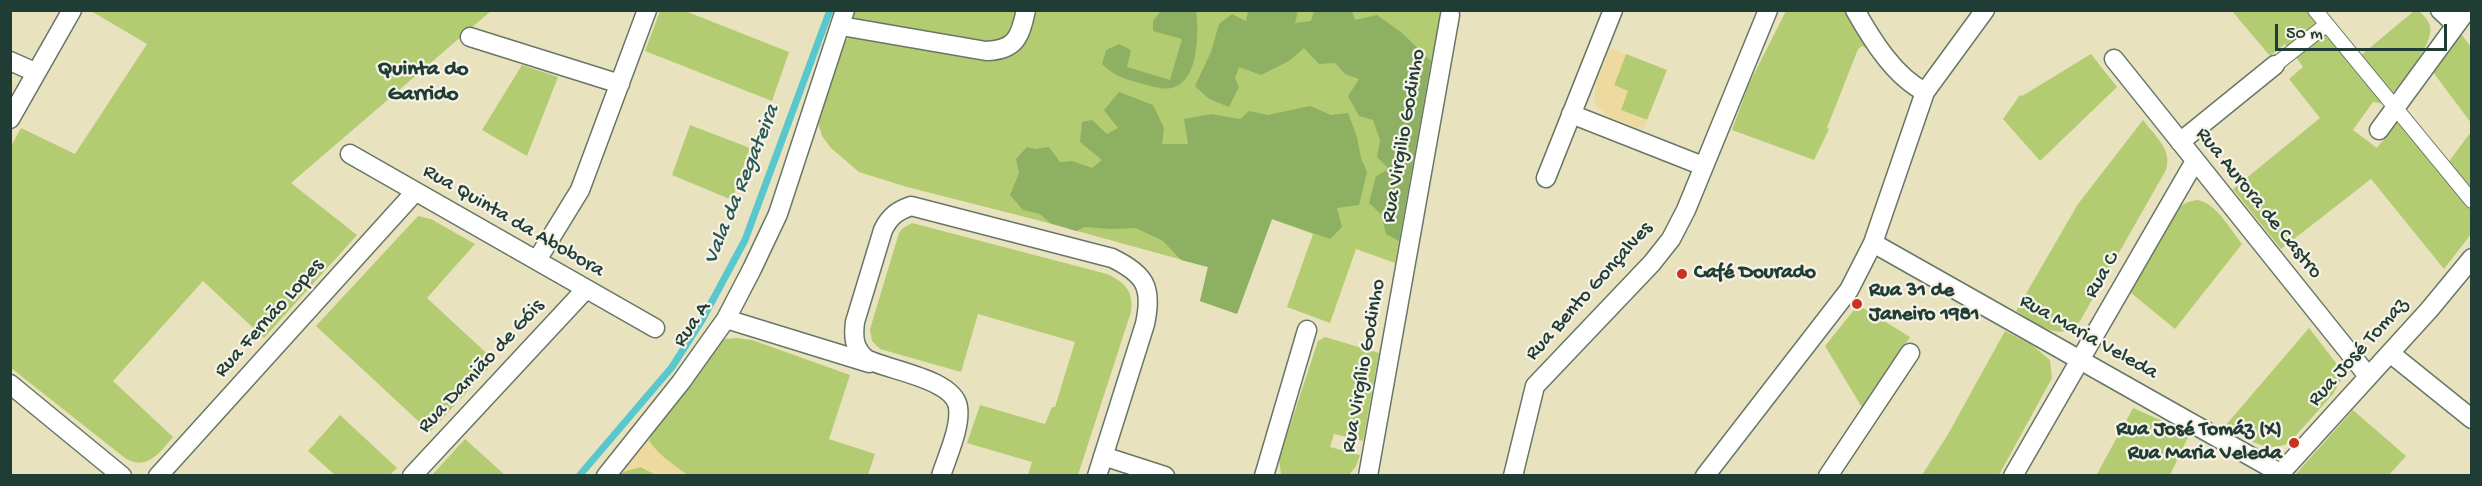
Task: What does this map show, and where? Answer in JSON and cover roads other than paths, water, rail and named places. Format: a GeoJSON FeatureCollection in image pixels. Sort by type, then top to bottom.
{"type":"FeatureCollection","features":[{"type":"Feature","properties":{"kind":"street"},"geometry":{"type":"LineString","coordinates":[[10,119],[72,10]]}},
{"type":"Feature","properties":{"kind":"street"},"geometry":{"type":"LineString","coordinates":[[537,260],[580,190],[647,10]]}},
{"type":"Feature","properties":{"kind":"street"},"geometry":{"type":"LineString","coordinates":[[843,18],[986,51],[1001,50],[1012,45],[1022,30],[1026,10]]}},
{"type":"Feature","properties":{"kind":"street"},"geometry":{"type":"LineString","coordinates":[[1546,178],[1613,10]]}},
{"type":"Feature","properties":{"kind":"street","name":"Rua Bento Gonçalves"},"geometry":{"type":"LineString","coordinates":[[1513,476],[1535,386],[1652,263],[1671,239],[1686,210],[1767,10]]}},
{"type":"Feature","properties":{"kind":"street"},"geometry":{"type":"LineString","coordinates":[[1855,10],[1869,34],[1903,76],[1925,92]]}},
{"type":"Feature","properties":{"kind":"street"},"geometry":{"type":"LineString","coordinates":[[1714,471],[1849,291],[1873,243],[1925,92],[1985,10]]}},
{"type":"Feature","properties":{"kind":"street"},"geometry":{"type":"LineString","coordinates":[[2314,10],[2472,201]]}},
{"type":"Feature","properties":{"kind":"street"},"geometry":{"type":"LineString","coordinates":[[2379,130],[2462,18],[2440,10]]}},
{"type":"Feature","properties":{"kind":"street","name":"Rua Virgilio Godinho"},"geometry":{"type":"LineString","coordinates":[[1406,265],[1450,15]]}},
{"type":"Feature","properties":{"kind":"street","name":"Rua A"},"geometry":{"type":"LineString","coordinates":[[606,476],[681,382],[726,319],[778,214],[843,18]]}},
{"type":"Feature","properties":{"kind":"street"},"geometry":{"type":"LineString","coordinates":[[2180,142],[2326,25]]}},
{"type":"Feature","properties":{"kind":"street"},"geometry":{"type":"LineString","coordinates":[[470,37],[620,84]]}},
{"type":"Feature","properties":{"kind":"street","name":"Rua Aurora de Castro"},"geometry":{"type":"LineString","coordinates":[[2114,59],[2368,376]]}},
{"type":"Feature","properties":{"kind":"street"},"geometry":{"type":"LineString","coordinates":[[10,62],[35,72]]}},
{"type":"Feature","properties":{"kind":"street"},"geometry":{"type":"LineString","coordinates":[[1571,114],[1703,166]]}},
{"type":"Feature","properties":{"kind":"street","name":"Rua Quinta da Abobora"},"geometry":{"type":"LineString","coordinates":[[350,154],[655,328]]}},
{"type":"Feature","properties":{"kind":"street","name":"Rua C"},"geometry":{"type":"LineString","coordinates":[[2013,476],[2195,161]]}},
{"type":"Feature","properties":{"kind":"street","name":"Rua Fernão Lopes"},"geometry":{"type":"LineString","coordinates":[[158,476],[415,192]]}},
{"type":"Feature","properties":{"kind":"street"},"geometry":{"type":"LineString","coordinates":[[879,366],[857,351],[853,336],[883,230],[890,217],[900,210],[911,206],[926,209],[1112,258],[1132,268],[1146,283],[1149,304],[1097,476]]}},
{"type":"Feature","properties":{"kind":"street","name":"Rua Maria Veleda"},"geometry":{"type":"LineString","coordinates":[[1873,243],[2081,358],[2279,474]]}},
{"type":"Feature","properties":{"kind":"street","name":"Rua José Tomaz"},"geometry":{"type":"LineString","coordinates":[[2279,474],[2390,353],[2472,258]]}},
{"type":"Feature","properties":{"kind":"street","name":"Rua Virgílio Godinho"},"geometry":{"type":"LineString","coordinates":[[1368,476],[1406,265]]}},
{"type":"Feature","properties":{"kind":"street","name":"Rua Damião de Góis"},"geometry":{"type":"LineString","coordinates":[[412,476],[586,289]]}},
{"type":"Feature","properties":{"kind":"street"},"geometry":{"type":"LineString","coordinates":[[726,319],[938,383],[951,393],[958,406],[957,423],[941,476]]}},
{"type":"Feature","properties":{"kind":"street"},"geometry":{"type":"LineString","coordinates":[[1264,476],[1307,330]]}},
{"type":"Feature","properties":{"kind":"street"},"geometry":{"type":"LineString","coordinates":[[1827,476],[1910,353]]}},
{"type":"Feature","properties":{"kind":"street"},"geometry":{"type":"LineString","coordinates":[[2390,353],[2472,419]]}},
{"type":"Feature","properties":{"kind":"street"},"geometry":{"type":"LineString","coordinates":[[10,384],[122,476]]}},
{"type":"Feature","properties":{"kind":"street"},"geometry":{"type":"LineString","coordinates":[[1103,456],[1165,476]]}},
{"type":"Feature","properties":{"kind":"waterway","name":"Vala da Regateira"},"geometry":{"type":"LineString","coordinates":[[579,476],[672,367],[702,320],[745,240],[830,10]]}},
{"type":"Feature","properties":{"kind":"place","name":"Café Dourado"},"geometry":{"type":"Point","coordinates":[1682,274]}},
{"type":"Feature","properties":{"kind":"place","name":"Rua 31 de Janeiro 1981"},"geometry":{"type":"Point","coordinates":[1857,304]}},
{"type":"Feature","properties":{"kind":"place","name":"Rua José Tomáz (X) Rua Maria Veleda"},"geometry":{"type":"Point","coordinates":[2294,443]}},
{"type":"Feature","properties":{"kind":"district","name":"Quinta do Garrido"},"geometry":{"type":"Point","coordinates":[423,84]}}]}
